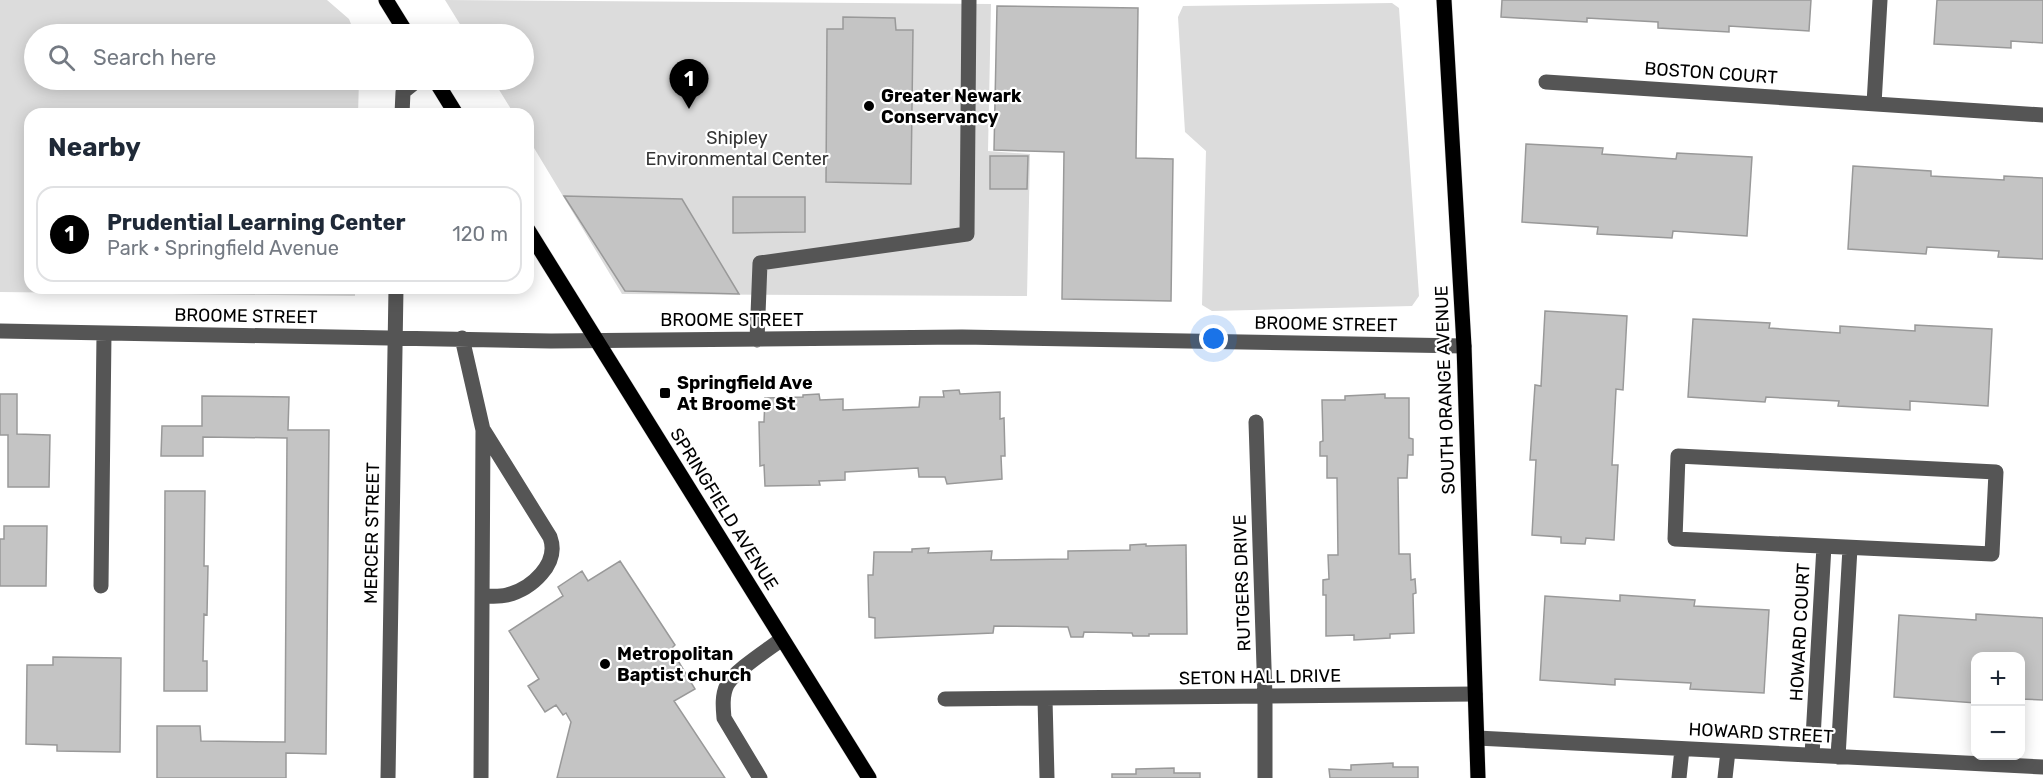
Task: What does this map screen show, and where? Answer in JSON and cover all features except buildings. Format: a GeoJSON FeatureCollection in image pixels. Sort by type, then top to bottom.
{"type":"FeatureCollection","features":[{"type":"Feature","properties":{"kind":"main road"},"geometry":{"type":"LineString","coordinates":[[386,0],[401,24]]}},
{"type":"Feature","properties":{"kind":"main road","name":"SOUTH ORANGE AVENUE"},"geometry":{"type":"LineString","coordinates":[[1444,0],[1464,346],[1478,778]]}},
{"type":"Feature","properties":{"kind":"main road"},"geometry":{"type":"LineString","coordinates":[[441,90],[452,108]]}},
{"type":"Feature","properties":{"kind":"main road","name":"SPRINGFIELD AVENUE"},"geometry":{"type":"LineString","coordinates":[[534,240],[869,778]]}},
{"type":"Feature","properties":{"kind":"street"},"geometry":{"type":"LineString","coordinates":[[757,340],[760,263],[967,234],[969,0]]}},
{"type":"Feature","properties":{"kind":"street"},"geometry":{"type":"LineString","coordinates":[[1874,104],[1880,0]]}},
{"type":"Feature","properties":{"kind":"street","name":"BOSTON COURT"},"geometry":{"type":"LineString","coordinates":[[1546,82],[2043,115]]}},
{"type":"Feature","properties":{"kind":"street"},"geometry":{"type":"LineString","coordinates":[[402,108],[402,92],[405,90]]}},
{"type":"Feature","properties":{"kind":"street","name":"MERCER STREET"},"geometry":{"type":"LineString","coordinates":[[388,778],[396,294]]}},
{"type":"Feature","properties":{"kind":"street","name":"BROOME STREET"},"geometry":{"type":"LineString","coordinates":[[0,331],[597,341],[962,337],[1464,346]]}},
{"type":"Feature","properties":{"kind":"street"},"geometry":{"type":"LineString","coordinates":[[101,586],[104,334]]}},
{"type":"Feature","properties":{"kind":"street"},"geometry":{"type":"LineString","coordinates":[[462,338],[483,430],[481,778]]}},
{"type":"Feature","properties":{"kind":"street","name":"RUTGERS DRIVE"},"geometry":{"type":"LineString","coordinates":[[1256,422],[1265,697],[1265,778]]}},
{"type":"Feature","properties":{"kind":"street"},"geometry":{"type":"LineString","coordinates":[[483,430],[550,537],[553,553],[551,561],[541,574],[524,587],[503,596],[483,596]]}},
{"type":"Feature","properties":{"kind":"street"},"geometry":{"type":"LineString","coordinates":[[1678,456],[1996,472],[1992,554],[1850,548],[1675,539],[1678,456]]}},
{"type":"Feature","properties":{"kind":"street","name":"HOWARD COURT"},"geometry":{"type":"LineString","coordinates":[[1812,755],[1824,546]]}},
{"type":"Feature","properties":{"kind":"street"},"geometry":{"type":"LineString","coordinates":[[1838,757],[1850,548]]}},
{"type":"Feature","properties":{"kind":"street"},"geometry":{"type":"LineString","coordinates":[[760,778],[724,718],[724,694],[735,675],[782,639]]}},
{"type":"Feature","properties":{"kind":"street","name":"SETON HALL DRIVE"},"geometry":{"type":"LineString","coordinates":[[945,699],[1475,694]]}},
{"type":"Feature","properties":{"kind":"street"},"geometry":{"type":"LineString","coordinates":[[1045,699],[1047,778]]}},
{"type":"Feature","properties":{"kind":"street","name":"HOWARD STREET"},"geometry":{"type":"LineString","coordinates":[[1477,738],[2043,767]]}},
{"type":"Feature","properties":{"kind":"street"},"geometry":{"type":"LineString","coordinates":[[1679,778],[1682,748]]}},
{"type":"Feature","properties":{"kind":"street"},"geometry":{"type":"LineString","coordinates":[[1725,778],[1728,751]]}},
{"type":"Feature","properties":{"kind":"green space"},"geometry":{"type":"Polygon","coordinates":[[[0,0],[327,0],[349,19],[351,24],[24,24],[24,90],[359,90],[358,108],[24,108],[24,292],[0,292],[0,0]]]}},
{"type":"Feature","properties":{"kind":"green space","name":"Shipley Environmental Center"},"geometry":{"type":"Polygon","coordinates":[[[445,0],[991,4],[988,151],[1030,154],[1027,296],[622,294],[534,148],[534,108],[510,108],[499,90],[534,90],[534,24],[460,24],[445,0]]]}},
{"type":"Feature","properties":{"kind":"green space"},"geometry":{"type":"Polygon","coordinates":[[[1392,3],[1399,8],[1419,296],[1412,306],[1212,311],[1202,305],[1206,151],[1185,132],[1178,17],[1183,6],[1392,3]]]}},
{"type":"Feature","properties":{"kind":"green space"},"geometry":{"type":"Polygon","coordinates":[[[178,294],[355,294],[355,296],[178,294]]]}},
{"type":"Feature","properties":{"kind":"place","name":"Greater Newark Conservancy"},"geometry":{"type":"Point","coordinates":[869,106]}},
{"type":"Feature","properties":{"kind":"place","name":"Prudential Learning Center"},"geometry":{"type":"Point","coordinates":[689,109]}},
{"type":"Feature","properties":{"kind":"place","name":"Springfield Ave At Broome St"},"geometry":{"type":"Point","coordinates":[665,393]}},
{"type":"Feature","properties":{"kind":"place","name":"Metropolitan Baptist church"},"geometry":{"type":"Point","coordinates":[605,664]}}]}
